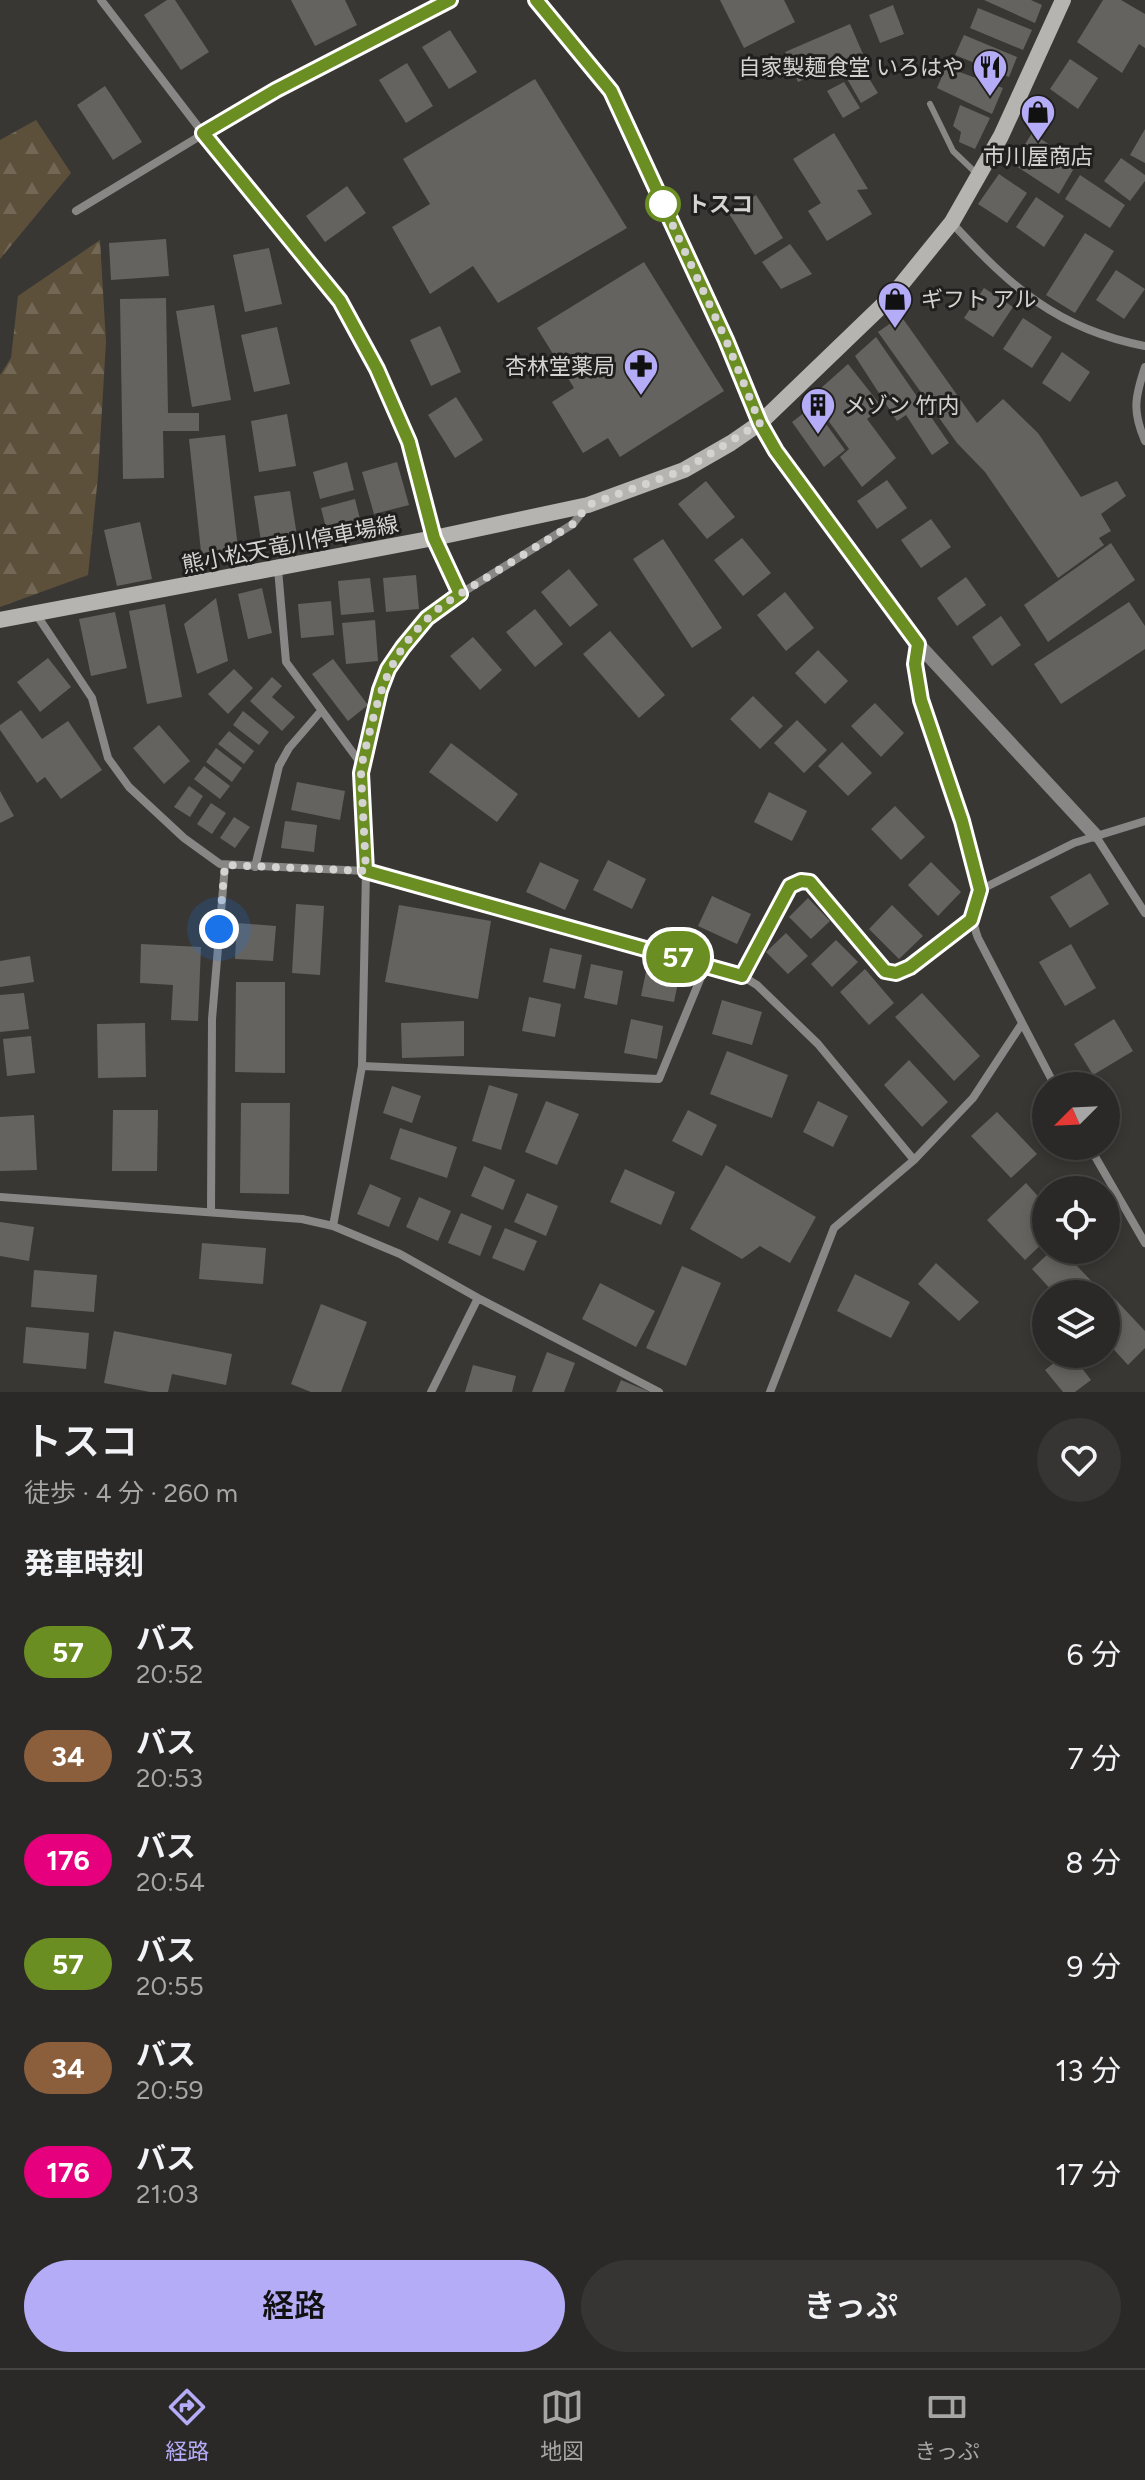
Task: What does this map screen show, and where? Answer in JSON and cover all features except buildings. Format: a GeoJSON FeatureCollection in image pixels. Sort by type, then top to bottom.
{"type":"FeatureCollection","features":[{"type":"Feature","properties":{"kind":"main road","name":"熊小松天竜川停車場線"},"geometry":{"type":"LineString","coordinates":[[0,620],[278,569],[588,505],[684,470],[760,423],[892,296],[952,222],[1001,136],[1063,0]]}},
{"type":"Feature","properties":{"kind":"street"},"geometry":{"type":"LineString","coordinates":[[101,0],[203,133],[340,301],[377,369],[409,442],[434,538],[460,594]]}},
{"type":"Feature","properties":{"kind":"street"},"geometry":{"type":"LineString","coordinates":[[76,211],[276,90],[450,0]]}},
{"type":"Feature","properties":{"kind":"street"},"geometry":{"type":"LineString","coordinates":[[536,0],[611,91],[726,340],[760,423],[793,477],[918,644],[1095,835],[1145,913]]}},
{"type":"Feature","properties":{"kind":"street"},"geometry":{"type":"LineString","coordinates":[[952,222],[988,262],[1046,310],[1111,339],[1145,346]]}},
{"type":"Feature","properties":{"kind":"street"},"geometry":{"type":"LineString","coordinates":[[1145,367],[1135,401],[1136,416],[1145,441]]}},
{"type":"Feature","properties":{"kind":"street"},"geometry":{"type":"LineString","coordinates":[[333,1226],[362,1066],[366,871],[362,765],[388,669],[427,618],[573,524],[588,505]]}},
{"type":"Feature","properties":{"kind":"street"},"geometry":{"type":"LineString","coordinates":[[278,569],[286,662],[362,765]]}},
{"type":"Feature","properties":{"kind":"street"},"geometry":{"type":"LineString","coordinates":[[36,614],[92,698],[108,758],[129,787],[184,838],[225,865],[366,871],[742,976],[757,985],[818,1044],[914,1160]]}},
{"type":"Feature","properties":{"kind":"street"},"geometry":{"type":"LineString","coordinates":[[742,976],[790,886],[801,881],[810,882],[885,971],[896,973],[910,967],[971,920],[980,890],[962,821],[921,700],[915,664],[918,644]]}},
{"type":"Feature","properties":{"kind":"street"},"geometry":{"type":"LineString","coordinates":[[255,867],[279,766],[289,748],[321,711]]}},
{"type":"Feature","properties":{"kind":"street"},"geometry":{"type":"LineString","coordinates":[[980,890],[1095,835],[1145,821]]}},
{"type":"Feature","properties":{"kind":"street"},"geometry":{"type":"LineString","coordinates":[[211,1212],[212,1019],[225,865]]}},
{"type":"Feature","properties":{"kind":"street"},"geometry":{"type":"LineString","coordinates":[[971,920],[1047,1072]]}},
{"type":"Feature","properties":{"kind":"street"},"geometry":{"type":"LineString","coordinates":[[362,1066],[659,1079],[706,965]]}},
{"type":"Feature","properties":{"kind":"street"},"geometry":{"type":"LineString","coordinates":[[770,1392],[834,1228],[914,1160],[973,1098],[1021,1025]]}},
{"type":"Feature","properties":{"kind":"street"},"geometry":{"type":"LineString","coordinates":[[1097,1160],[1145,1243]]}},
{"type":"Feature","properties":{"kind":"street"},"geometry":{"type":"LineString","coordinates":[[0,1197],[302,1219],[333,1226],[400,1254],[659,1392]]}},
{"type":"Feature","properties":{"kind":"street"},"geometry":{"type":"LineString","coordinates":[[431,1392],[478,1298]]}},
{"type":"Feature","properties":{"kind":"lane"},"geometry":{"type":"LineString","coordinates":[[930,104],[953,151],[979,175]]}},
{"type":"Feature","properties":{"kind":"green space"},"geometry":{"type":"Polygon","coordinates":[[[36,120],[71,173],[0,259],[0,140],[36,120]]]}},
{"type":"Feature","properties":{"kind":"green space"},"geometry":{"type":"Polygon","coordinates":[[[100,240],[106,342],[88,575],[0,607],[0,375],[11,358],[18,296],[100,240]]]}},
{"type":"Feature","properties":{"kind":"bus line","name":"57"},"geometry":{"type":"LineString","coordinates":[[450,0],[276,90],[203,133],[340,301],[394,404],[409,442],[434,538],[460,594],[427,618],[388,669],[380,690],[361,773],[366,871],[742,976],[790,886],[801,881],[810,882],[885,971],[896,973],[910,967],[971,920],[980,890],[962,821],[921,700],[915,664],[918,644],[776,451],[760,423],[726,340],[611,91],[536,0]]}},
{"type":"Feature","properties":{"kind":"place","name":"自家製麺食堂 いろはや"},"geometry":{"type":"Point","coordinates":[990,98]}},
{"type":"Feature","properties":{"kind":"place","name":"市川屋商店"},"geometry":{"type":"Point","coordinates":[1038,143]}},
{"type":"Feature","properties":{"kind":"place","name":"トスコ"},"geometry":{"type":"Point","coordinates":[663,204]}},
{"type":"Feature","properties":{"kind":"place","name":"ギフト アル"},"geometry":{"type":"Point","coordinates":[895,330]}},
{"type":"Feature","properties":{"kind":"place","name":"杏林堂薬局"},"geometry":{"type":"Point","coordinates":[641,397]}},
{"type":"Feature","properties":{"kind":"place","name":"メゾン 竹内"},"geometry":{"type":"Point","coordinates":[818,436]}},
{"type":"Feature","properties":{"kind":"route"},"geometry":{"type":"LineString","coordinates":[[219,929],[225,865],[366,871],[363,759],[388,669],[427,618],[444,604],[573,524],[588,505],[684,470],[760,423],[726,340],[661,200],[663,204]]}}]}
